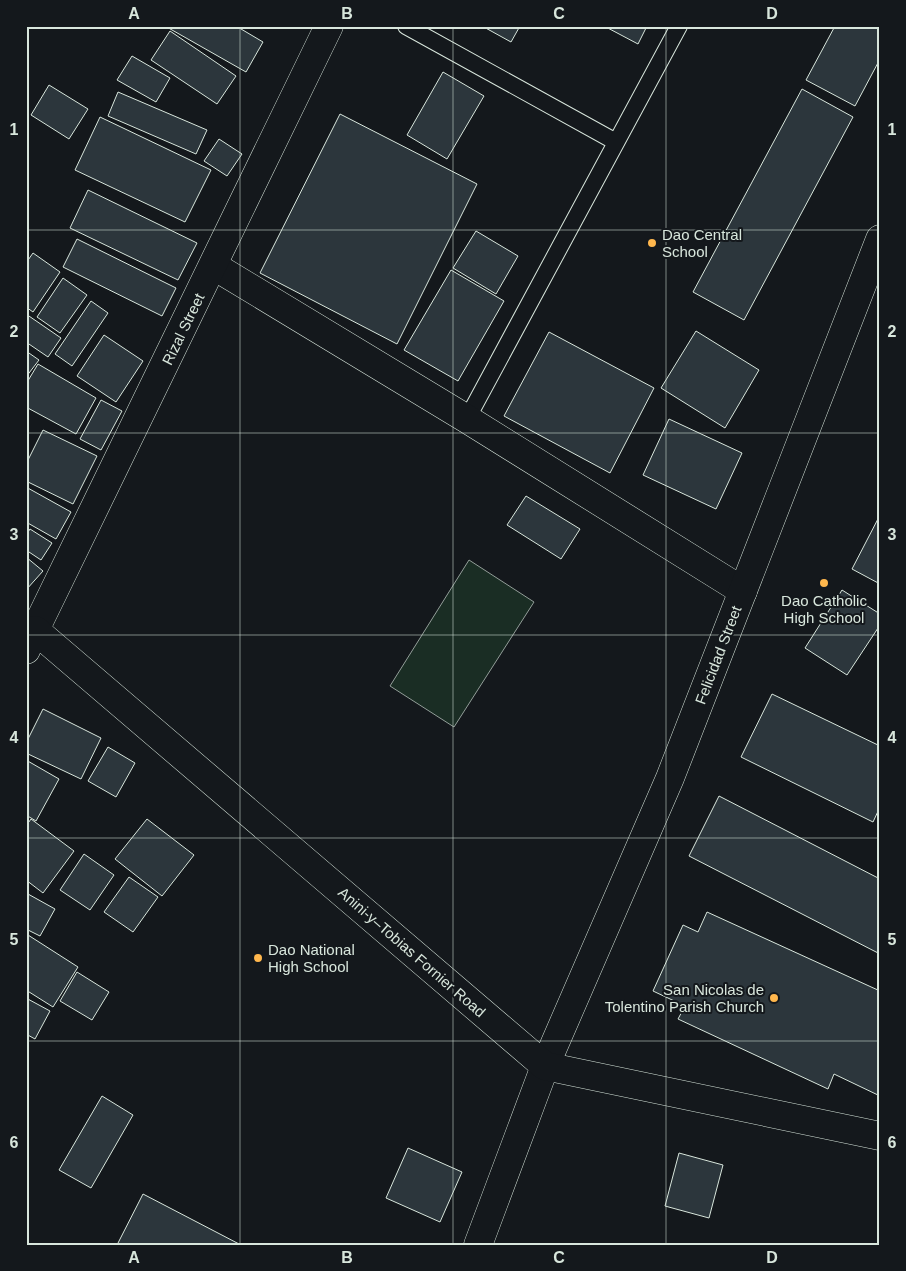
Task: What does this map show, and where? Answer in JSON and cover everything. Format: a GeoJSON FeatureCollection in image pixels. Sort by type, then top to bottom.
{"type":"FeatureCollection","features":[{"type":"Feature","properties":{"kind":"street","name":"Rizal Street"},"geometry":{"type":"LineString","coordinates":[[29,634],[214,266],[329,26]]}},
{"type":"Feature","properties":{"kind":"street","name":"Felicidad Street"},"geometry":{"type":"LineString","coordinates":[[478,1245],[545,1066],[670,778],[880,239]]}},
{"type":"Feature","properties":{"kind":"street"},"geometry":{"type":"LineString","coordinates":[[214,266],[467,419],[743,591]]}},
{"type":"Feature","properties":{"kind":"street","name":"Anini-y–Tobias Fornier Road"},"geometry":{"type":"LineString","coordinates":[[29,634],[545,1066],[880,1136]]}},
{"type":"Feature","properties":{"kind":"lane"},"geometry":{"type":"LineString","coordinates":[[406,26],[616,142]]}},
{"type":"Feature","properties":{"kind":"lane"},"geometry":{"type":"LineString","coordinates":[[467,419],[679,26]]}},
{"type":"Feature","properties":{"kind":"green space"},"geometry":{"type":"Polygon","coordinates":[[[469,560],[534,602],[454,727],[390,686],[469,560]]]}},
{"type":"Feature","properties":{"kind":"building"},"geometry":{"type":"Polygon","coordinates":[[[165,26],[236,26],[263,42],[246,72],[165,26]]]}},
{"type":"Feature","properties":{"kind":"building"},"geometry":{"type":"Polygon","coordinates":[[[482,26],[520,26],[511,42],[482,26]]]}},
{"type":"Feature","properties":{"kind":"building"},"geometry":{"type":"Polygon","coordinates":[[[604,26],[647,26],[638,44],[604,26]]]}},
{"type":"Feature","properties":{"kind":"building"},"geometry":{"type":"Polygon","coordinates":[[[835,26],[880,26],[880,59],[855,106],[806,80],[835,26]]]}},
{"type":"Feature","properties":{"kind":"building"},"geometry":{"type":"Polygon","coordinates":[[[170,31],[236,76],[217,104],[151,60],[170,31]]]}},
{"type":"Feature","properties":{"kind":"building"},"geometry":{"type":"Polygon","coordinates":[[[132,56],[170,78],[156,102],[117,80],[132,56]]]}},
{"type":"Feature","properties":{"kind":"building"},"geometry":{"type":"Polygon","coordinates":[[[443,72],[484,96],[447,159],[407,135],[443,72]]]}},
{"type":"Feature","properties":{"kind":"building"},"geometry":{"type":"Polygon","coordinates":[[[49,85],[88,109],[69,139],[31,115],[49,85]]]}},
{"type":"Feature","properties":{"kind":"building"},"geometry":{"type":"Polygon","coordinates":[[[802,89],[853,117],[744,320],[693,292],[802,89]]]}},
{"type":"Feature","properties":{"kind":"building"},"geometry":{"type":"Polygon","coordinates":[[[118,92],[207,130],[196,154],[108,116],[118,92]]]}},
{"type":"Feature","properties":{"kind":"building"},"geometry":{"type":"Polygon","coordinates":[[[340,114],[477,184],[397,344],[260,273],[340,114]]]}},
{"type":"Feature","properties":{"kind":"building"},"geometry":{"type":"Polygon","coordinates":[[[100,117],[211,170],[185,222],[75,170],[100,117]]]}},
{"type":"Feature","properties":{"kind":"building"},"geometry":{"type":"Polygon","coordinates":[[[219,139],[242,154],[227,176],[204,161],[219,139]]]}},
{"type":"Feature","properties":{"kind":"building"},"geometry":{"type":"Polygon","coordinates":[[[88,190],[197,243],[178,280],[70,228],[88,190]]]}},
{"type":"Feature","properties":{"kind":"building"},"geometry":{"type":"Polygon","coordinates":[[[476,231],[518,256],[496,294],[453,268],[476,231]]]}},
{"type":"Feature","properties":{"kind":"building"},"geometry":{"type":"Polygon","coordinates":[[[77,239],[176,288],[162,316],[63,267],[77,239]]]}},
{"type":"Feature","properties":{"kind":"building"},"geometry":{"type":"Polygon","coordinates":[[[33,253],[60,272],[33,312],[26,307],[26,263],[33,253]]]}},
{"type":"Feature","properties":{"kind":"building"},"geometry":{"type":"Polygon","coordinates":[[[451,270],[504,301],[458,381],[404,350],[451,270]]]}},
{"type":"Feature","properties":{"kind":"building"},"geometry":{"type":"Polygon","coordinates":[[[63,278],[87,295],[60,333],[37,317],[63,278]]]}},
{"type":"Feature","properties":{"kind":"building"},"geometry":{"type":"Polygon","coordinates":[[[91,301],[108,313],[72,366],[55,354],[91,301]]]}},
{"type":"Feature","properties":{"kind":"building"},"geometry":{"type":"Polygon","coordinates":[[[26,314],[61,338],[48,357],[26,342],[26,314]]]}},
{"type":"Feature","properties":{"kind":"building"},"geometry":{"type":"Polygon","coordinates":[[[696,331],[759,370],[725,428],[661,388],[696,331]]]}},
{"type":"Feature","properties":{"kind":"building"},"geometry":{"type":"Polygon","coordinates":[[[549,332],[654,388],[610,473],[504,416],[549,332]]]}},
{"type":"Feature","properties":{"kind":"building"},"geometry":{"type":"Polygon","coordinates":[[[104,335],[143,361],[116,402],[77,376],[104,335]]]}},
{"type":"Feature","properties":{"kind":"building"},"geometry":{"type":"Polygon","coordinates":[[[26,351],[39,360],[26,377],[26,351]]]}},
{"type":"Feature","properties":{"kind":"building"},"geometry":{"type":"Polygon","coordinates":[[[38,364],[96,398],[76,434],[26,407],[26,384],[38,364]]]}},
{"type":"Feature","properties":{"kind":"building"},"geometry":{"type":"Polygon","coordinates":[[[101,400],[122,411],[101,450],[80,439],[101,400]]]}},
{"type":"Feature","properties":{"kind":"building"},"geometry":{"type":"Polygon","coordinates":[[[669,419],[742,453],[716,509],[643,475],[669,419]]]}},
{"type":"Feature","properties":{"kind":"building"},"geometry":{"type":"Polygon","coordinates":[[[43,430],[97,456],[73,504],[26,481],[26,464],[43,430]]]}},
{"type":"Feature","properties":{"kind":"building"},"geometry":{"type":"Polygon","coordinates":[[[26,487],[71,512],[56,539],[26,522],[26,487]]]}},
{"type":"Feature","properties":{"kind":"building"},"geometry":{"type":"Polygon","coordinates":[[[526,496],[580,529],[561,559],[507,525],[526,496]]]}},
{"type":"Feature","properties":{"kind":"building"},"geometry":{"type":"Polygon","coordinates":[[[880,515],[880,584],[852,569],[880,515]]]}},
{"type":"Feature","properties":{"kind":"building"},"geometry":{"type":"Polygon","coordinates":[[[30,529],[52,543],[41,560],[26,550],[26,535],[30,529]]]}},
{"type":"Feature","properties":{"kind":"building"},"geometry":{"type":"Polygon","coordinates":[[[26,557],[43,571],[26,590],[26,557]]]}},
{"type":"Feature","properties":{"kind":"building"},"geometry":{"type":"Polygon","coordinates":[[[842,590],[880,614],[880,625],[847,675],[805,648],[842,590]]]}},
{"type":"Feature","properties":{"kind":"building"},"geometry":{"type":"Polygon","coordinates":[[[772,694],[880,746],[880,807],[873,822],[741,757],[772,694]]]}},
{"type":"Feature","properties":{"kind":"building"},"geometry":{"type":"Polygon","coordinates":[[[43,709],[101,738],[81,779],[26,753],[26,743],[43,709]]]}},
{"type":"Feature","properties":{"kind":"building"},"geometry":{"type":"Polygon","coordinates":[[[108,747],[135,763],[116,797],[88,781],[108,747]]]}},
{"type":"Feature","properties":{"kind":"building"},"geometry":{"type":"Polygon","coordinates":[[[26,760],[59,779],[36,821],[26,815],[26,760]]]}},
{"type":"Feature","properties":{"kind":"building"},"geometry":{"type":"Polygon","coordinates":[[[719,796],[880,879],[880,954],[689,856],[719,796]]]}},
{"type":"Feature","properties":{"kind":"building"},"geometry":{"type":"Polygon","coordinates":[[[31,819],[74,851],[43,893],[26,880],[26,826],[31,819]]]}},
{"type":"Feature","properties":{"kind":"building"},"geometry":{"type":"Polygon","coordinates":[[[147,819],[194,855],[162,896],[115,859],[147,819]]]}},
{"type":"Feature","properties":{"kind":"building"},"geometry":{"type":"Polygon","coordinates":[[[84,854],[114,875],[90,910],[60,890],[84,854]]]}},
{"type":"Feature","properties":{"kind":"building"},"geometry":{"type":"Polygon","coordinates":[[[129,877],[158,897],[133,932],[104,912],[129,877]]]}},
{"type":"Feature","properties":{"kind":"building"},"geometry":{"type":"Polygon","coordinates":[[[28,894],[55,909],[40,936],[26,929],[26,898],[28,894]]]}},
{"type":"Feature","properties":{"kind":"building","name":"San Nicolas de Tolentino Parish Church"},"geometry":{"type":"Polygon","coordinates":[[[707,912],[880,991],[880,1096],[834,1074],[828,1089],[678,1019],[685,1006],[653,991],[683,925],[698,932],[707,912]]]}},
{"type":"Feature","properties":{"kind":"building"},"geometry":{"type":"Polygon","coordinates":[[[28,935],[78,967],[53,1007],[26,990],[26,938],[28,935]]]}},
{"type":"Feature","properties":{"kind":"building"},"geometry":{"type":"Polygon","coordinates":[[[77,972],[109,992],[92,1020],[60,1001],[77,972]]]}},
{"type":"Feature","properties":{"kind":"building"},"geometry":{"type":"Polygon","coordinates":[[[26,998],[50,1011],[35,1039],[26,1034],[26,998]]]}},
{"type":"Feature","properties":{"kind":"building"},"geometry":{"type":"Polygon","coordinates":[[[102,1096],[133,1115],[91,1188],[59,1170],[102,1096]]]}},
{"type":"Feature","properties":{"kind":"building"},"geometry":{"type":"Polygon","coordinates":[[[408,1148],[462,1172],[440,1222],[386,1198],[408,1148]]]}},
{"type":"Feature","properties":{"kind":"building"},"geometry":{"type":"Polygon","coordinates":[[[679,1153],[723,1165],[709,1218],[665,1206],[679,1153]]]}},
{"type":"Feature","properties":{"kind":"building"},"geometry":{"type":"Polygon","coordinates":[[[143,1194],[241,1245],[117,1245],[143,1194]]]}},
{"type":"Feature","properties":{"kind":"place","name":"Dao Central School"},"geometry":{"type":"Point","coordinates":[652,243]}},
{"type":"Feature","properties":{"kind":"place","name":"Dao Catholic High School"},"geometry":{"type":"Point","coordinates":[824,583]}},
{"type":"Feature","properties":{"kind":"place","name":"Dao National High School"},"geometry":{"type":"Point","coordinates":[258,958]}},
{"type":"Feature","properties":{"kind":"place","name":"San Nicolas de Tolentino Parish Church"},"geometry":{"type":"Point","coordinates":[774,998]}}]}
